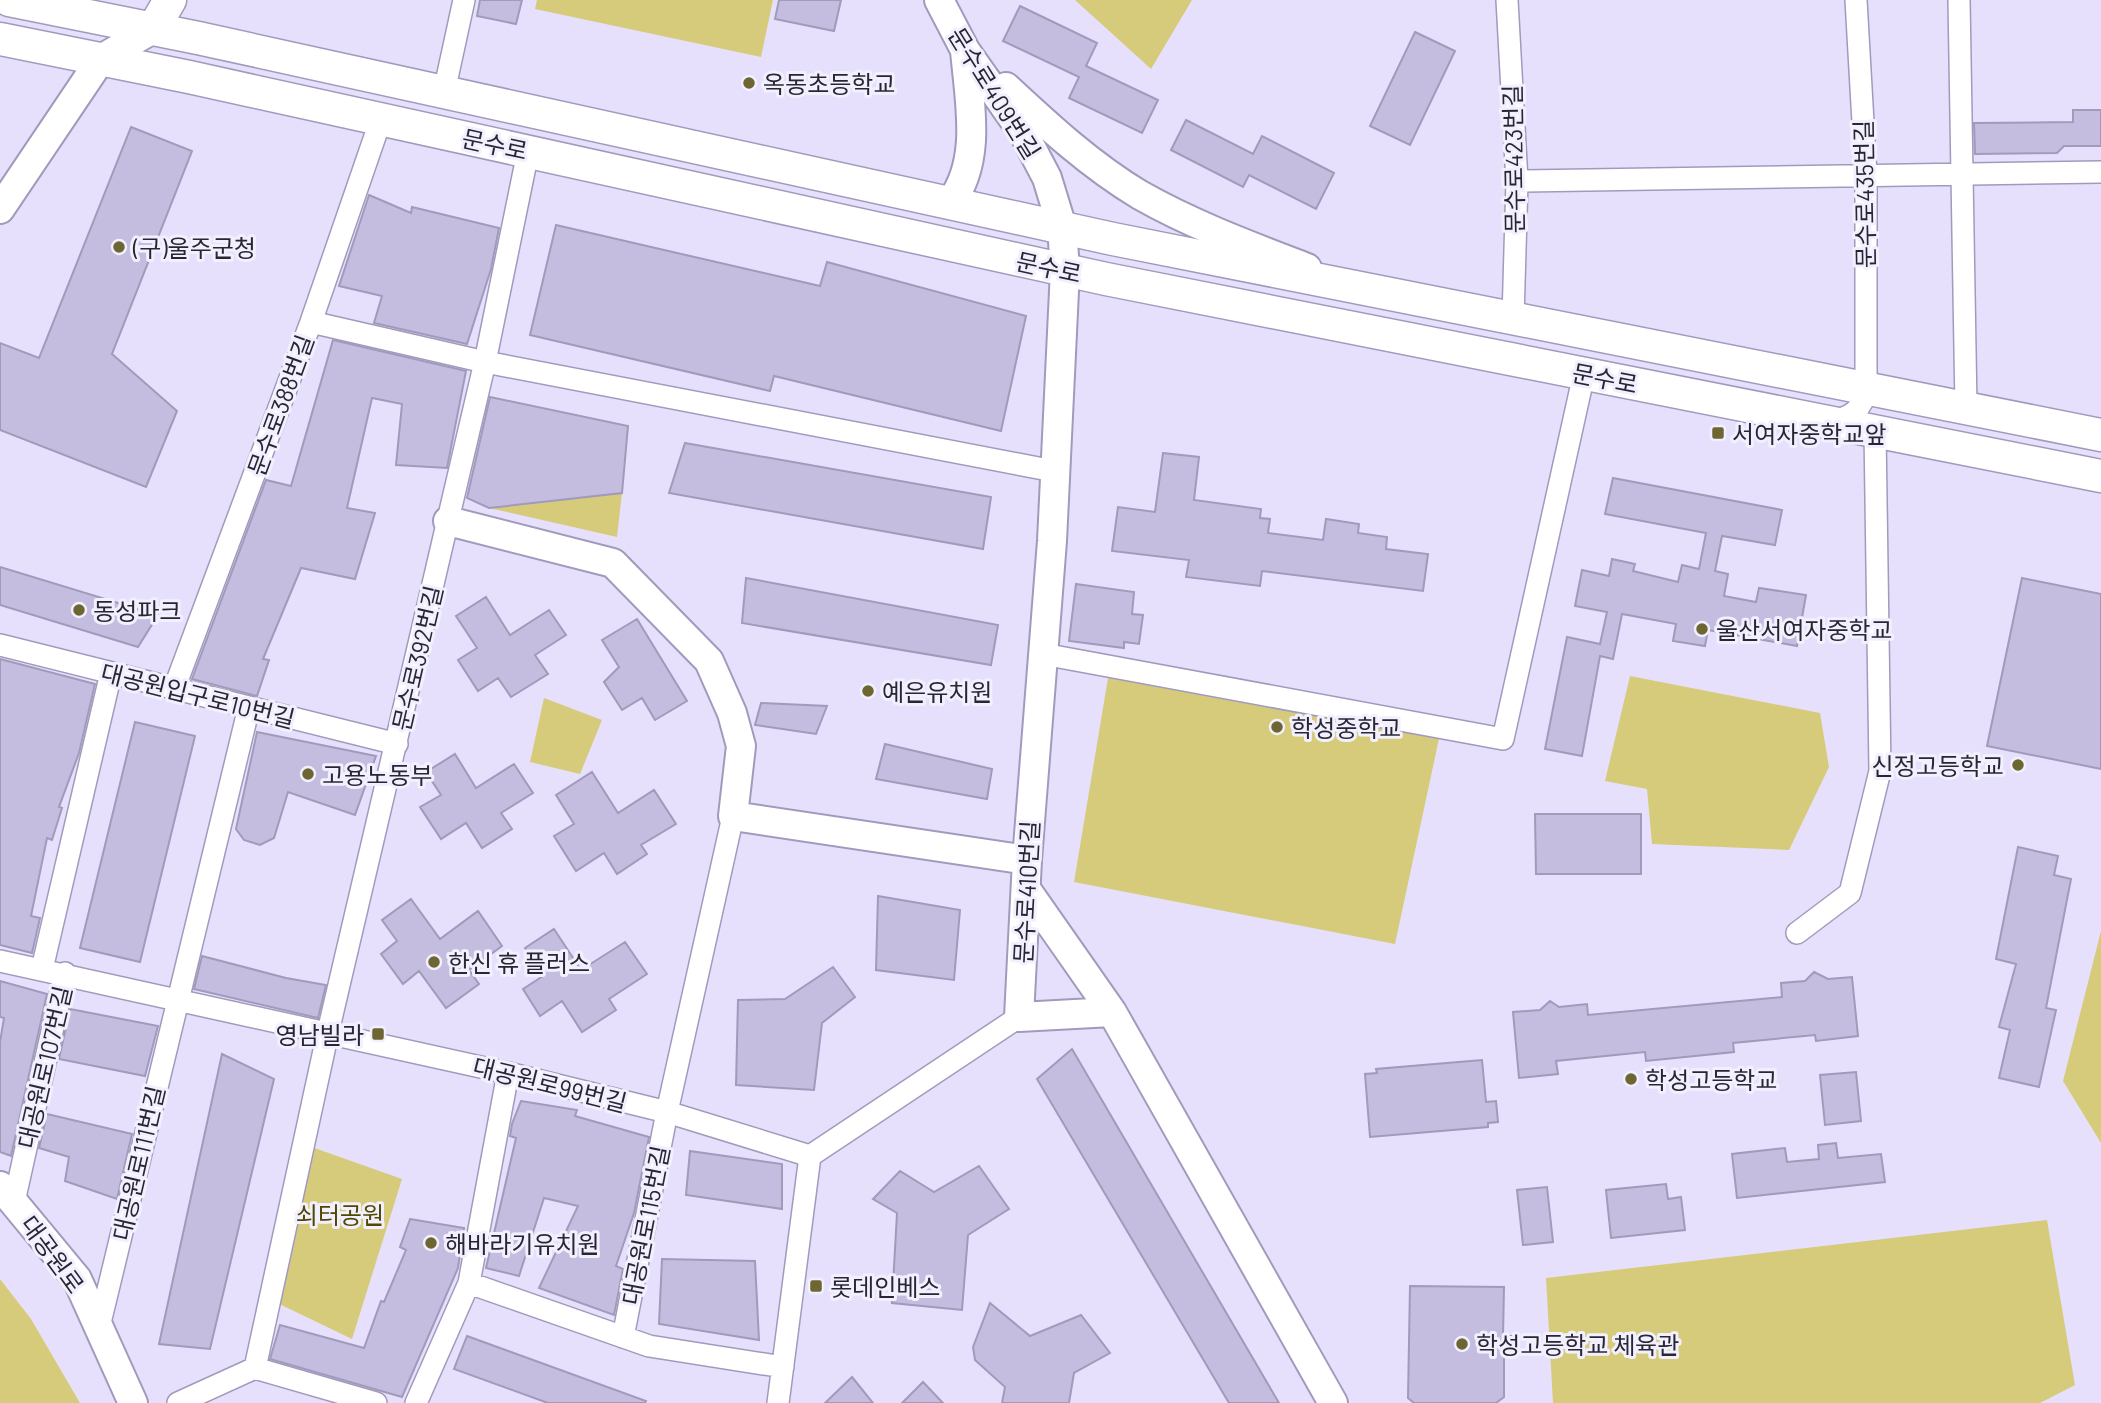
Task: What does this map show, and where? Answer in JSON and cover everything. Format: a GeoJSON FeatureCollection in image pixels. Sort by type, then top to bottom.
{"type":"FeatureCollection","features":[{"type":"Feature","properties":{"kind":"main road","name":"문수로"},"geometry":{"type":"LineString","coordinates":[[9,0],[1062,227],[2101,435]]}},
{"type":"Feature","properties":{"kind":"main road"},"geometry":{"type":"LineString","coordinates":[[153,29],[170,0]]}},
{"type":"Feature","properties":{"kind":"main road","name":"문수로"},"geometry":{"type":"LineString","coordinates":[[0,39],[381,119],[1065,270],[2101,477]]}},
{"type":"Feature","properties":{"kind":"main road"},"geometry":{"type":"LineString","coordinates":[[2040,464],[2002,450],[1994,442],[1993,433],[2012,423],[2049,424]]}},
{"type":"Feature","properties":{"kind":"street"},"geometry":{"type":"LineString","coordinates":[[444,92],[464,0]]}},
{"type":"Feature","properties":{"kind":"street","name":"문수로409번길"},"geometry":{"type":"LineString","coordinates":[[939,0],[965,50],[1024,134],[1047,178],[1062,227]]}},
{"type":"Feature","properties":{"kind":"street","name":"문수로423번길"},"geometry":{"type":"LineString","coordinates":[[1507,0],[1517,181],[1513,318]]}},
{"type":"Feature","properties":{"kind":"street","name":"문수로435번길"},"geometry":{"type":"LineString","coordinates":[[1856,0],[1866,175],[1866,388]]}},
{"type":"Feature","properties":{"kind":"street"},"geometry":{"type":"LineString","coordinates":[[1959,0],[1966,408]]}},
{"type":"Feature","properties":{"kind":"street"},"geometry":{"type":"LineString","coordinates":[[0,209],[101,59],[153,29]]}},
{"type":"Feature","properties":{"kind":"street"},"geometry":{"type":"LineString","coordinates":[[950,203],[963,183],[970,155],[965,50]]}},
{"type":"Feature","properties":{"kind":"street"},"geometry":{"type":"LineString","coordinates":[[965,50],[1064,140],[1139,194],[1236,241],[1356,287]]}},
{"type":"Feature","properties":{"kind":"street","name":"문수로388번길"},"geometry":{"type":"LineString","coordinates":[[174,689],[311,322],[381,119]]}},
{"type":"Feature","properties":{"kind":"street","name":"문수로392번길"},"geometry":{"type":"LineString","coordinates":[[255,1368],[328,1032],[485,362],[528,152]]}},
{"type":"Feature","properties":{"kind":"street"},"geometry":{"type":"LineString","coordinates":[[1517,181],[2101,172]]}},
{"type":"Feature","properties":{"kind":"street","name":"문수로410번길"},"geometry":{"type":"LineString","coordinates":[[1019,1017],[1027,860],[1055,471],[1065,270],[1062,227]]}},
{"type":"Feature","properties":{"kind":"street"},"geometry":{"type":"LineString","coordinates":[[311,322],[485,362],[1055,471]]}},
{"type":"Feature","properties":{"kind":"street"},"geometry":{"type":"LineString","coordinates":[[1043,654],[1503,739],[1584,374]]}},
{"type":"Feature","properties":{"kind":"street"},"geometry":{"type":"LineString","coordinates":[[1824,421],[1854,414],[1863,403],[1866,388]]}},
{"type":"Feature","properties":{"kind":"street"},"geometry":{"type":"LineString","coordinates":[[1797,933],[1850,893],[1880,771],[1875,431]]}},
{"type":"Feature","properties":{"kind":"street"},"geometry":{"type":"LineString","coordinates":[[448,521],[613,563],[709,661],[732,713],[741,746],[733,816],[1027,860]]}},
{"type":"Feature","properties":{"kind":"street","name":"대공원입구로10번길"},"geometry":{"type":"LineString","coordinates":[[0,645],[397,744]]}},
{"type":"Feature","properties":{"kind":"street"},"geometry":{"type":"LineString","coordinates":[[42,969],[111,673]]}},
{"type":"Feature","properties":{"kind":"street","name":"대공원로111번길"},"geometry":{"type":"LineString","coordinates":[[99,1326],[249,707]]}},
{"type":"Feature","properties":{"kind":"street","name":"대공원로115번길"},"geometry":{"type":"LineString","coordinates":[[623,1337],[667,1112],[733,816]]}},
{"type":"Feature","properties":{"kind":"street"},"geometry":{"type":"LineString","coordinates":[[1026,889],[1112,1012],[1333,1403]]}},
{"type":"Feature","properties":{"kind":"street","name":"대공원로99번길"},"geometry":{"type":"LineString","coordinates":[[0,961],[65,973],[508,1073],[667,1112],[810,1156]]}},
{"type":"Feature","properties":{"kind":"street","name":"대공원로107번길"},"geometry":{"type":"LineString","coordinates":[[7,1194],[65,973]]}},
{"type":"Feature","properties":{"kind":"street"},"geometry":{"type":"LineString","coordinates":[[778,1403],[810,1156],[1019,1017],[1112,1012]]}},
{"type":"Feature","properties":{"kind":"street"},"geometry":{"type":"LineString","coordinates":[[416,1403],[469,1283],[508,1073]]}},
{"type":"Feature","properties":{"kind":"street","name":"대공원로"},"geometry":{"type":"LineString","coordinates":[[7,1194],[77,1279],[133,1403]]}},
{"type":"Feature","properties":{"kind":"street","name":"대공원로115번길"},"geometry":{"type":"LineString","coordinates":[[469,1283],[649,1346],[783,1367]]}},
{"type":"Feature","properties":{"kind":"street"},"geometry":{"type":"LineString","coordinates":[[178,1403],[255,1368],[376,1403]]}},
{"type":"Feature","properties":{"kind":"green space"},"geometry":{"type":"Polygon","coordinates":[[[537,0],[773,0],[761,57],[535,9],[537,0]]]}},
{"type":"Feature","properties":{"kind":"green space"},"geometry":{"type":"Polygon","coordinates":[[[1075,0],[1192,0],[1151,69],[1075,0]]]}},
{"type":"Feature","properties":{"kind":"green space"},"geometry":{"type":"Polygon","coordinates":[[[622,493],[617,537],[489,508],[622,493]]]}},
{"type":"Feature","properties":{"kind":"green space"},"geometry":{"type":"Polygon","coordinates":[[[1109,672],[1440,734],[1395,944],[1074,882],[1109,672]]]}},
{"type":"Feature","properties":{"kind":"green space"},"geometry":{"type":"Polygon","coordinates":[[[1630,676],[1820,713],[1829,767],[1789,850],[1652,844],[1647,789],[1605,781],[1630,676]]]}},
{"type":"Feature","properties":{"kind":"green space"},"geometry":{"type":"Polygon","coordinates":[[[544,698],[602,720],[580,774],[530,762],[544,698]]]}},
{"type":"Feature","properties":{"kind":"green space"},"geometry":{"type":"Polygon","coordinates":[[[2101,931],[2101,1143],[2063,1081],[2101,931]]]}},
{"type":"Feature","properties":{"kind":"green space","name":"쇠터공원"},"geometry":{"type":"Polygon","coordinates":[[[306,1145],[402,1179],[352,1339],[271,1300],[306,1145]]]}},
{"type":"Feature","properties":{"kind":"green space"},"geometry":{"type":"Polygon","coordinates":[[[2047,1220],[2075,1385],[2040,1403],[1553,1403],[1546,1278],[2047,1220]]]}},
{"type":"Feature","properties":{"kind":"green space"},"geometry":{"type":"Polygon","coordinates":[[[0,1279],[31,1319],[80,1403],[0,1403],[0,1279]]]}},
{"type":"Feature","properties":{"kind":"building"},"geometry":{"type":"Polygon","coordinates":[[[480,0],[522,0],[516,24],[477,16],[480,0]]]}},
{"type":"Feature","properties":{"kind":"building"},"geometry":{"type":"Polygon","coordinates":[[[779,0],[841,0],[834,31],[775,19],[779,0]]]}},
{"type":"Feature","properties":{"kind":"building"},"geometry":{"type":"Polygon","coordinates":[[[1020,6],[1097,43],[1086,66],[1158,100],[1142,133],[1069,98],[1079,77],[1003,41],[1020,6]]]}},
{"type":"Feature","properties":{"kind":"building"},"geometry":{"type":"Polygon","coordinates":[[[1415,32],[1455,51],[1410,145],[1370,126],[1415,32]]]}},
{"type":"Feature","properties":{"kind":"building"},"geometry":{"type":"Polygon","coordinates":[[[2073,110],[2101,110],[2101,146],[2064,146],[2057,153],[1975,154],[1974,123],[2073,122],[2073,110]]]}},
{"type":"Feature","properties":{"kind":"building"},"geometry":{"type":"Polygon","coordinates":[[[1186,120],[1253,154],[1262,136],[1334,173],[1316,209],[1249,175],[1243,187],[1171,150],[1186,120]]]}},
{"type":"Feature","properties":{"kind":"building","name":"(구)울주군청"},"geometry":{"type":"Polygon","coordinates":[[[131,127],[192,151],[112,354],[177,411],[146,487],[0,430],[0,343],[39,358],[131,127]]]}},
{"type":"Feature","properties":{"kind":"building"},"geometry":{"type":"Polygon","coordinates":[[[369,195],[411,213],[412,207],[499,228],[491,269],[467,344],[374,323],[382,296],[339,286],[369,195]]]}},
{"type":"Feature","properties":{"kind":"building"},"geometry":{"type":"Polygon","coordinates":[[[556,225],[820,286],[827,262],[1026,316],[1001,431],[774,376],[770,391],[530,335],[556,225]]]}},
{"type":"Feature","properties":{"kind":"building"},"geometry":{"type":"Polygon","coordinates":[[[333,340],[466,371],[447,468],[396,465],[402,404],[372,398],[347,508],[375,513],[355,579],[301,568],[263,659],[269,660],[257,696],[192,679],[266,480],[291,486],[333,340]]]}},
{"type":"Feature","properties":{"kind":"building"},"geometry":{"type":"Polygon","coordinates":[[[490,397],[628,426],[622,493],[489,508],[467,498],[490,397]]]}},
{"type":"Feature","properties":{"kind":"building"},"geometry":{"type":"Polygon","coordinates":[[[685,443],[991,497],[983,549],[669,493],[685,443]]]}},
{"type":"Feature","properties":{"kind":"building"},"geometry":{"type":"Polygon","coordinates":[[[1163,453],[1199,457],[1194,500],[1261,509],[1260,518],[1270,519],[1268,533],[1323,540],[1326,519],[1359,524],[1358,533],[1387,537],[1386,549],[1428,554],[1423,591],[1262,571],[1260,586],[1186,577],[1189,560],[1112,551],[1118,507],[1155,512],[1163,453]]]}},
{"type":"Feature","properties":{"kind":"building"},"geometry":{"type":"Polygon","coordinates":[[[1613,478],[1782,510],[1775,545],[1722,536],[1715,571],[1728,574],[1724,596],[1756,602],[1759,588],[1806,595],[1797,646],[1708,630],[1705,646],[1673,641],[1676,624],[1622,614],[1613,659],[1600,656],[1582,756],[1545,749],[1567,637],[1600,644],[1607,612],[1575,606],[1582,570],[1609,576],[1612,559],[1635,564],[1633,571],[1678,582],[1682,565],[1699,569],[1706,533],[1605,514],[1613,478]]]}},
{"type":"Feature","properties":{"kind":"building","name":"동성파크"},"geometry":{"type":"Polygon","coordinates":[[[0,567],[158,615],[138,647],[0,605],[0,567]]]}},
{"type":"Feature","properties":{"kind":"building"},"geometry":{"type":"Polygon","coordinates":[[[746,578],[998,625],[991,665],[742,623],[746,578]]]}},
{"type":"Feature","properties":{"kind":"building"},"geometry":{"type":"Polygon","coordinates":[[[2022,578],[2101,594],[2101,769],[1987,746],[2022,578]]]}},
{"type":"Feature","properties":{"kind":"building"},"geometry":{"type":"Polygon","coordinates":[[[1076,584],[1134,592],[1132,614],[1143,615],[1139,644],[1124,642],[1124,648],[1069,641],[1076,584]]]}},
{"type":"Feature","properties":{"kind":"building"},"geometry":{"type":"Polygon","coordinates":[[[486,597],[510,635],[549,610],[566,635],[535,655],[548,674],[511,697],[498,678],[478,691],[458,660],[477,648],[456,616],[486,597]]]}},
{"type":"Feature","properties":{"kind":"building"},"geometry":{"type":"Polygon","coordinates":[[[637,619],[687,701],[655,720],[642,698],[622,710],[604,682],[619,667],[602,640],[637,619]]]}},
{"type":"Feature","properties":{"kind":"building"},"geometry":{"type":"Polygon","coordinates":[[[0,659],[95,684],[79,753],[59,807],[62,808],[52,840],[47,838],[31,916],[40,918],[32,953],[0,945],[0,659]]]}},
{"type":"Feature","properties":{"kind":"building"},"geometry":{"type":"Polygon","coordinates":[[[761,703],[827,706],[816,734],[755,725],[761,703]]]}},
{"type":"Feature","properties":{"kind":"building"},"geometry":{"type":"Polygon","coordinates":[[[135,722],[195,736],[140,962],[80,948],[135,722]]]}},
{"type":"Feature","properties":{"kind":"building","name":"고용노동부"},"geometry":{"type":"Polygon","coordinates":[[[257,732],[376,756],[355,815],[288,792],[274,838],[260,845],[244,840],[236,829],[257,732]]]}},
{"type":"Feature","properties":{"kind":"building"},"geometry":{"type":"Polygon","coordinates":[[[885,744],[992,769],[987,799],[876,779],[885,744]]]}},
{"type":"Feature","properties":{"kind":"building"},"geometry":{"type":"Polygon","coordinates":[[[455,754],[476,788],[514,764],[533,793],[501,813],[512,829],[482,848],[466,823],[441,839],[420,807],[441,795],[426,772],[455,754]]]}},
{"type":"Feature","properties":{"kind":"building"},"geometry":{"type":"Polygon","coordinates":[[[592,772],[618,813],[654,790],[676,824],[641,845],[647,854],[617,874],[604,853],[576,871],[554,836],[574,824],[556,795],[592,772]]]}},
{"type":"Feature","properties":{"kind":"building"},"geometry":{"type":"Polygon","coordinates":[[[1535,814],[1641,814],[1641,874],[1536,874],[1535,814]]]}},
{"type":"Feature","properties":{"kind":"building"},"geometry":{"type":"Polygon","coordinates":[[[2018,847],[2058,856],[2054,875],[2071,879],[2046,1008],[2056,1010],[2039,1087],[1999,1078],[2010,1030],[1999,1027],[2016,964],[1996,959],[2018,847]]]}},
{"type":"Feature","properties":{"kind":"building"},"geometry":{"type":"Polygon","coordinates":[[[878,896],[960,910],[954,980],[876,970],[878,896]]]}},
{"type":"Feature","properties":{"kind":"building","name":"한신 휴 플러스"},"geometry":{"type":"Polygon","coordinates":[[[411,899],[440,939],[478,911],[502,946],[469,970],[479,984],[446,1008],[419,971],[403,984],[381,954],[397,941],[382,920],[411,899]]]}},
{"type":"Feature","properties":{"kind":"building","name":"한신 휴 플러스"},"geometry":{"type":"Polygon","coordinates":[[[554,929],[581,970],[625,942],[647,974],[609,999],[616,1010],[582,1032],[562,1001],[540,1016],[523,989],[543,976],[525,948],[554,929]]]}},
{"type":"Feature","properties":{"kind":"building"},"geometry":{"type":"Polygon","coordinates":[[[202,956],[286,978],[326,985],[318,1018],[194,989],[202,956]]]}},
{"type":"Feature","properties":{"kind":"building"},"geometry":{"type":"Polygon","coordinates":[[[833,967],[855,997],[822,1023],[814,1090],[736,1085],[738,1000],[785,999],[833,967]]]}},
{"type":"Feature","properties":{"kind":"building"},"geometry":{"type":"Polygon","coordinates":[[[1814,972],[1828,979],[1852,977],[1858,1036],[1816,1041],[1815,1035],[1733,1043],[1734,1052],[1646,1061],[1645,1052],[1556,1061],[1558,1074],[1519,1078],[1513,1012],[1540,1010],[1550,1001],[1559,1007],[1587,1004],[1588,1015],[1782,997],[1781,983],[1805,981],[1814,972]]]}},
{"type":"Feature","properties":{"kind":"building"},"geometry":{"type":"Polygon","coordinates":[[[0,981],[47,994],[11,1156],[0,1152],[0,1042],[4,1018],[0,1017],[0,981]]]}},
{"type":"Feature","properties":{"kind":"building"},"geometry":{"type":"Polygon","coordinates":[[[70,1009],[158,1026],[145,1076],[59,1059],[70,1009]]]}},
{"type":"Feature","properties":{"kind":"building"},"geometry":{"type":"Polygon","coordinates":[[[1072,1049],[1279,1403],[1229,1403],[1037,1079],[1072,1049]]]}},
{"type":"Feature","properties":{"kind":"building"},"geometry":{"type":"Polygon","coordinates":[[[222,1054],[274,1079],[210,1349],[159,1344],[222,1054]]]}},
{"type":"Feature","properties":{"kind":"building"},"geometry":{"type":"Polygon","coordinates":[[[1482,1060],[1486,1102],[1496,1101],[1498,1122],[1488,1123],[1488,1127],[1370,1137],[1365,1074],[1377,1073],[1376,1069],[1482,1060]]]}},
{"type":"Feature","properties":{"kind":"building"},"geometry":{"type":"Polygon","coordinates":[[[1856,1072],[1861,1121],[1825,1125],[1820,1075],[1856,1072]]]}},
{"type":"Feature","properties":{"kind":"building"},"geometry":{"type":"Polygon","coordinates":[[[521,1101],[577,1110],[575,1116],[649,1137],[634,1213],[616,1266],[623,1269],[614,1315],[539,1288],[578,1206],[544,1198],[519,1276],[486,1268],[516,1138],[510,1136],[512,1124],[521,1101]]]}},
{"type":"Feature","properties":{"kind":"building"},"geometry":{"type":"Polygon","coordinates":[[[47,1114],[132,1134],[117,1199],[65,1181],[69,1157],[39,1148],[47,1114]]]}},
{"type":"Feature","properties":{"kind":"building"},"geometry":{"type":"Polygon","coordinates":[[[1836,1143],[1838,1158],[1881,1154],[1885,1182],[1737,1198],[1732,1154],[1785,1148],[1787,1162],[1819,1159],[1818,1145],[1836,1143]]]}},
{"type":"Feature","properties":{"kind":"building"},"geometry":{"type":"Polygon","coordinates":[[[690,1151],[782,1164],[782,1209],[686,1195],[690,1151]]]}},
{"type":"Feature","properties":{"kind":"building"},"geometry":{"type":"Polygon","coordinates":[[[979,1166],[1009,1209],[968,1235],[962,1310],[892,1303],[897,1213],[873,1199],[900,1171],[934,1192],[979,1166]]]}},
{"type":"Feature","properties":{"kind":"building"},"geometry":{"type":"Polygon","coordinates":[[[1666,1184],[1668,1199],[1681,1197],[1685,1230],[1611,1238],[1606,1190],[1666,1184]]]}},
{"type":"Feature","properties":{"kind":"building"},"geometry":{"type":"Polygon","coordinates":[[[1547,1187],[1553,1242],[1523,1245],[1517,1190],[1547,1187]]]}},
{"type":"Feature","properties":{"kind":"building"},"geometry":{"type":"Polygon","coordinates":[[[410,1219],[464,1228],[458,1268],[402,1397],[270,1359],[280,1325],[364,1348],[381,1301],[384,1302],[406,1250],[400,1247],[410,1219]]]}},
{"type":"Feature","properties":{"kind":"building"},"geometry":{"type":"Polygon","coordinates":[[[662,1259],[755,1261],[759,1340],[659,1324],[662,1259]]]}},
{"type":"Feature","properties":{"kind":"building","name":"학성고등학교 체육관"},"geometry":{"type":"Polygon","coordinates":[[[1410,1286],[1504,1287],[1503,1336],[1516,1336],[1516,1353],[1504,1353],[1504,1397],[1496,1403],[1414,1403],[1408,1398],[1410,1286]]]}},
{"type":"Feature","properties":{"kind":"building"},"geometry":{"type":"Polygon","coordinates":[[[990,1303],[1030,1336],[1081,1315],[1110,1353],[1074,1373],[1069,1403],[1002,1403],[1005,1387],[975,1360],[973,1347],[990,1303]]]}},
{"type":"Feature","properties":{"kind":"building"},"geometry":{"type":"Polygon","coordinates":[[[467,1336],[646,1401],[548,1403],[454,1369],[467,1336]]]}},
{"type":"Feature","properties":{"kind":"building"},"geometry":{"type":"Polygon","coordinates":[[[852,1377],[873,1403],[825,1403],[852,1377]]]}},
{"type":"Feature","properties":{"kind":"building"},"geometry":{"type":"Polygon","coordinates":[[[923,1382],[943,1403],[902,1403],[923,1382]]]}},
{"type":"Feature","properties":{"kind":"place","name":"옥동초등학교"},"geometry":{"type":"Point","coordinates":[749,83]}},
{"type":"Feature","properties":{"kind":"place","name":"(구)울주군청"},"geometry":{"type":"Point","coordinates":[119,247]}},
{"type":"Feature","properties":{"kind":"place","name":"서여자중학교앞"},"geometry":{"type":"Point","coordinates":[1718,433]}},
{"type":"Feature","properties":{"kind":"place","name":"동성파크"},"geometry":{"type":"Point","coordinates":[79,610]}},
{"type":"Feature","properties":{"kind":"place","name":"울산서여자중학교"},"geometry":{"type":"Point","coordinates":[1702,629]}},
{"type":"Feature","properties":{"kind":"place","name":"예은유치원"},"geometry":{"type":"Point","coordinates":[868,691]}},
{"type":"Feature","properties":{"kind":"place","name":"학성중학교"},"geometry":{"type":"Point","coordinates":[1277,727]}},
{"type":"Feature","properties":{"kind":"place","name":"신정고등학교"},"geometry":{"type":"Point","coordinates":[2018,765]}},
{"type":"Feature","properties":{"kind":"place","name":"고용노동부"},"geometry":{"type":"Point","coordinates":[308,774]}},
{"type":"Feature","properties":{"kind":"place","name":"한신 휴 플러스"},"geometry":{"type":"Point","coordinates":[434,962]}},
{"type":"Feature","properties":{"kind":"place","name":"영남빌라"},"geometry":{"type":"Point","coordinates":[378,1034]}},
{"type":"Feature","properties":{"kind":"place","name":"학성고등학교"},"geometry":{"type":"Point","coordinates":[1631,1079]}},
{"type":"Feature","properties":{"kind":"place","name":"해바라기유치원"},"geometry":{"type":"Point","coordinates":[431,1243]}},
{"type":"Feature","properties":{"kind":"place","name":"롯데인베스"},"geometry":{"type":"Point","coordinates":[816,1286]}},
{"type":"Feature","properties":{"kind":"place","name":"학성고등학교 체육관"},"geometry":{"type":"Point","coordinates":[1462,1344]}}]}
